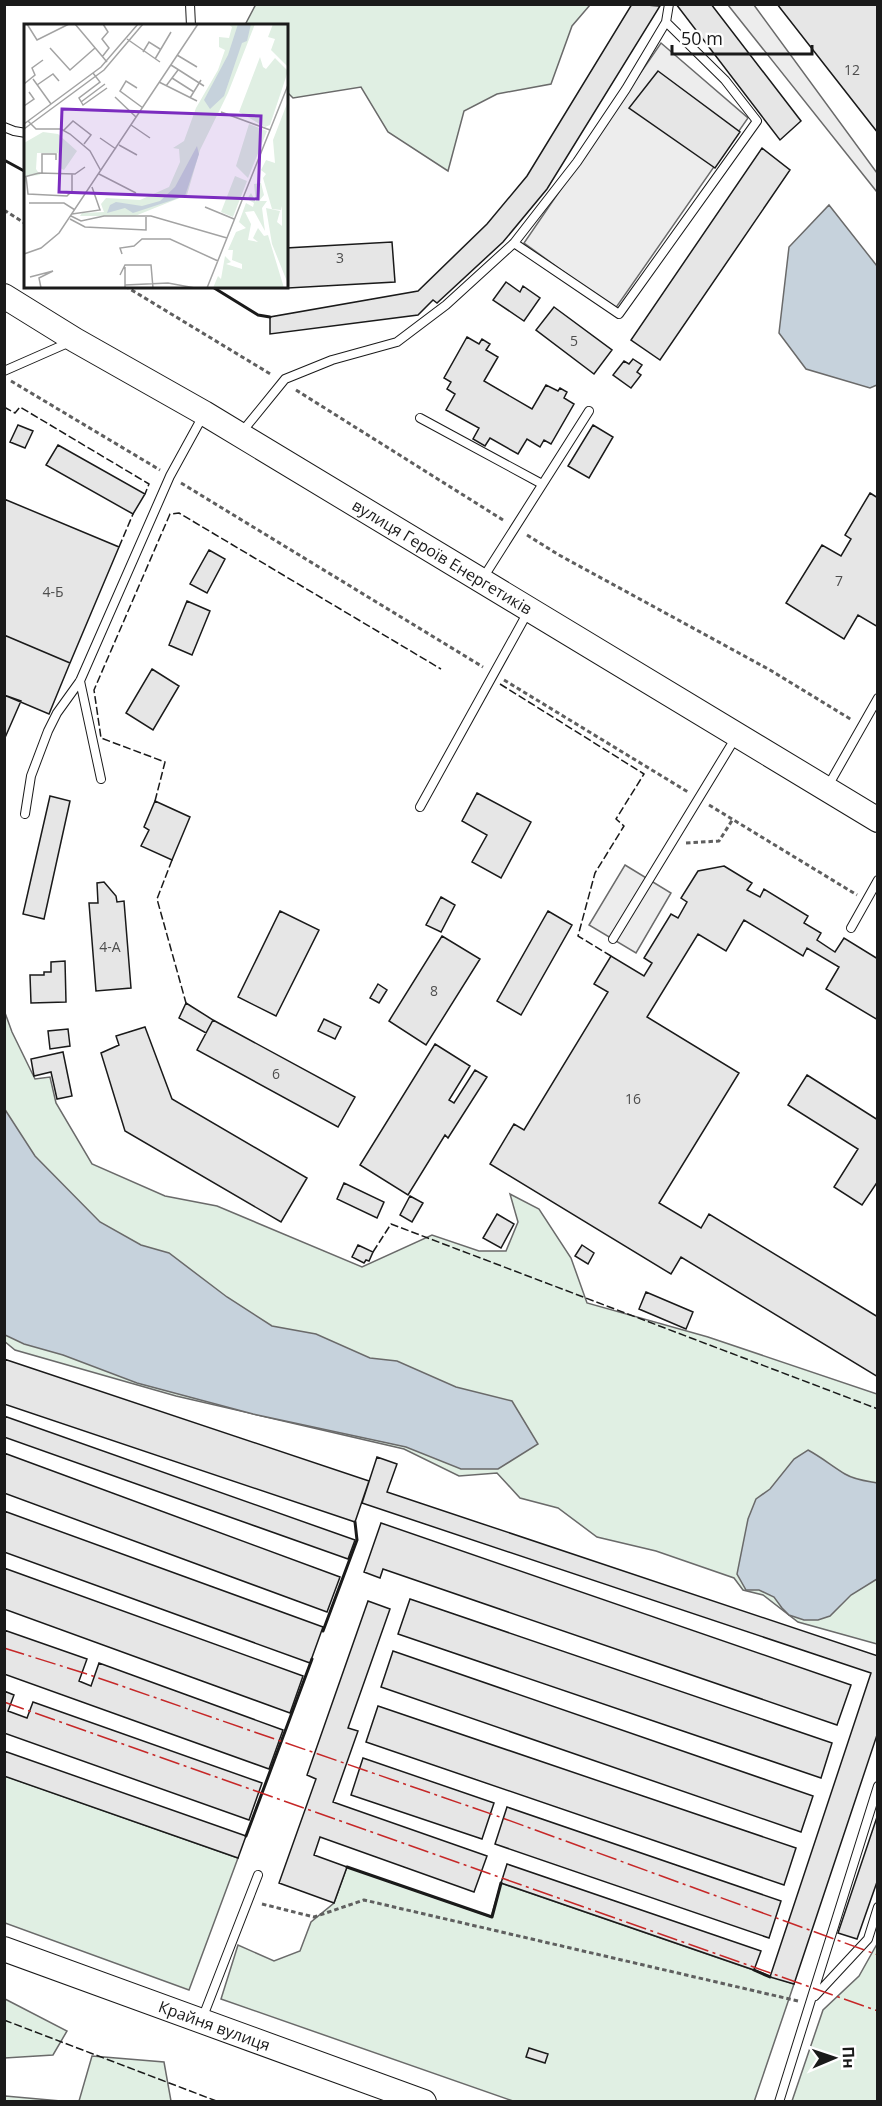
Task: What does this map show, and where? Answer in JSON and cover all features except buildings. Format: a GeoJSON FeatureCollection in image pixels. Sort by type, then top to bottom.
{"type":"FeatureCollection","features":[{"type":"Feature","properties":{"kind":"street","name":"вулиця Героїв Енергетиків"},"geometry":{"type":"LineString","coordinates":[[4,296],[204,413],[238,436],[878,820]]}},
{"type":"Feature","properties":{"kind":"street","name":"Крайня вулиця"},"geometry":{"type":"LineString","coordinates":[[4,1949],[424,2102]]}},
{"type":"Feature","properties":{"kind":"lane"},"geometry":{"type":"LineString","coordinates":[[190,4],[191,24]]}},
{"type":"Feature","properties":{"kind":"lane"},"geometry":{"type":"LineString","coordinates":[[238,436],[282,381],[332,360],[397,342],[446,305],[514,243],[577,162],[626,89],[666,22],[669,4]]}},
{"type":"Feature","properties":{"kind":"lane"},"geometry":{"type":"LineString","coordinates":[[514,243],[619,314],[757,121],[725,80],[666,22]]}},
{"type":"Feature","properties":{"kind":"lane"},"geometry":{"type":"LineString","coordinates":[[4,127],[24,133]]}},
{"type":"Feature","properties":{"kind":"lane"},"geometry":{"type":"LineString","coordinates":[[4,371],[75,339]]}},
{"type":"Feature","properties":{"kind":"lane"},"geometry":{"type":"LineString","coordinates":[[481,581],[589,411]]}},
{"type":"Feature","properties":{"kind":"lane"},"geometry":{"type":"LineString","coordinates":[[25,814],[31,776],[48,731],[57,712],[80,681],[170,476],[204,413]]}},
{"type":"Feature","properties":{"kind":"lane"},"geometry":{"type":"LineString","coordinates":[[420,418],[542,484]]}},
{"type":"Feature","properties":{"kind":"lane"},"geometry":{"type":"LineString","coordinates":[[420,807],[529,610]]}},
{"type":"Feature","properties":{"kind":"lane"},"geometry":{"type":"LineString","coordinates":[[80,681],[101,779]]}},
{"type":"Feature","properties":{"kind":"lane"},"geometry":{"type":"LineString","coordinates":[[826,788],[878,698]]}},
{"type":"Feature","properties":{"kind":"lane"},"geometry":{"type":"LineString","coordinates":[[613,939],[738,734]]}},
{"type":"Feature","properties":{"kind":"lane"},"geometry":{"type":"LineString","coordinates":[[851,928],[878,880]]}},
{"type":"Feature","properties":{"kind":"lane"},"geometry":{"type":"LineString","coordinates":[[779,2102],[878,1786]]}},
{"type":"Feature","properties":{"kind":"lane"},"geometry":{"type":"LineString","coordinates":[[201,2020],[258,1875]]}},
{"type":"Feature","properties":{"kind":"lane"},"geometry":{"type":"LineString","coordinates":[[812,2001],[868,1939],[878,1907]]}},
{"type":"Feature","properties":{"kind":"path"},"geometry":{"type":"LineString","coordinates":[[4,210],[24,223]]}},
{"type":"Feature","properties":{"kind":"path"},"geometry":{"type":"LineString","coordinates":[[128,288],[282,381],[559,555],[770,670],[861,726]]}},
{"type":"Feature","properties":{"kind":"path"},"geometry":{"type":"LineString","coordinates":[[4,377],[866,901]]}},
{"type":"Feature","properties":{"kind":"path"},"geometry":{"type":"LineString","coordinates":[[672,844],[718,841],[733,819]]}},
{"type":"Feature","properties":{"kind":"path"},"geometry":{"type":"LineString","coordinates":[[248,1900],[314,1917],[364,1900],[812,2001]]}},
{"type":"Feature","properties":{"kind":"green space"},"geometry":{"type":"Polygon","coordinates":[[[256,4],[590,4],[572,26],[551,84],[497,94],[464,111],[448,171],[388,132],[361,87],[293,98],[288,93],[288,24],[246,24],[256,4]]]}},
{"type":"Feature","properties":{"kind":"green space"},"geometry":{"type":"Polygon","coordinates":[[[4,1010],[35,1079],[50,1077],[56,1103],[92,1164],[165,1196],[217,1206],[362,1267],[432,1235],[479,1251],[506,1251],[518,1222],[510,1194],[539,1209],[571,1258],[587,1303],[708,1337],[877,1394],[877,1644],[798,1622],[763,1595],[743,1590],[734,1578],[656,1551],[597,1537],[558,1508],[520,1498],[497,1473],[459,1476],[404,1449],[176,1396],[15,1350],[4,1341],[4,1010]]]}},
{"type":"Feature","properties":{"kind":"green space"},"geometry":{"type":"Polygon","coordinates":[[[5,1776],[238,1858],[189,1990],[5,1923],[5,1776]]]}},
{"type":"Feature","properties":{"kind":"green space"},"geometry":{"type":"Polygon","coordinates":[[[347,1867],[491,1917],[501,1883],[794,1984],[754,2102],[513,2101],[221,1999],[238,1945],[274,1961],[300,1951],[311,1922],[334,1903],[347,1867]]]}},
{"type":"Feature","properties":{"kind":"green space"},"geometry":{"type":"Polygon","coordinates":[[[877,1944],[877,2101],[792,2101],[823,2010],[859,1976],[877,1944]]]}},
{"type":"Feature","properties":{"kind":"green space"},"geometry":{"type":"Polygon","coordinates":[[[5,1999],[67,2031],[53,2055],[5,2058],[5,1999]]]}},
{"type":"Feature","properties":{"kind":"green space"},"geometry":{"type":"Polygon","coordinates":[[[92,2056],[164,2062],[171,2101],[79,2101],[92,2056]]]}},
{"type":"Feature","properties":{"kind":"green space"},"geometry":{"type":"Polygon","coordinates":[[[5,2096],[61,2101],[5,2101],[5,2096]]]}},
{"type":"Feature","properties":{"kind":"shaded area"},"geometry":{"type":"Polygon","coordinates":[[[728,5],[754,5],[877,173],[877,192],[728,5]]]}},
{"type":"Feature","properties":{"kind":"shaded area"},"geometry":{"type":"Polygon","coordinates":[[[661,43],[748,118],[615,309],[524,243],[661,43]]]}},
{"type":"Feature","properties":{"kind":"shaded area"},"geometry":{"type":"Polygon","coordinates":[[[829,205],[877,266],[877,385],[870,388],[806,369],[779,333],[789,247],[829,205]]]}},
{"type":"Feature","properties":{"kind":"shaded area"},"geometry":{"type":"Polygon","coordinates":[[[625,865],[671,893],[636,953],[589,925],[625,865]]]}},
{"type":"Feature","properties":{"kind":"shaded area"},"geometry":{"type":"Polygon","coordinates":[[[4,1108],[35,1156],[100,1222],[141,1245],[169,1253],[227,1297],[272,1326],[316,1334],[370,1358],[397,1361],[456,1387],[512,1401],[538,1444],[498,1469],[461,1469],[406,1447],[253,1414],[137,1383],[63,1355],[24,1344],[5,1335],[4,1108]]]}},
{"type":"Feature","properties":{"kind":"shaded area"},"geometry":{"type":"Polygon","coordinates":[[[808,1450],[849,1476],[877,1483],[877,1579],[851,1595],[830,1616],[818,1620],[804,1620],[789,1615],[774,1597],[759,1590],[746,1590],[737,1574],[748,1519],[756,1499],[770,1489],[794,1459],[808,1450]]]}},
{"type":"Feature","properties":{"kind":"fence"},"geometry":{"type":"LineString","coordinates":[[4,407],[15,413],[20,407],[149,484],[145,494]]}},
{"type":"Feature","properties":{"kind":"fence"},"geometry":{"type":"LineString","coordinates":[[155,801],[165,762],[101,738],[94,690],[170,514],[179,513],[441,669]]}},
{"type":"Feature","properties":{"kind":"fence"},"geometry":{"type":"LineString","coordinates":[[119,547],[133,514]]}},
{"type":"Feature","properties":{"kind":"fence"},"geometry":{"type":"LineString","coordinates":[[500,684],[644,774],[616,819],[624,826],[595,873],[578,936],[611,956]]}},
{"type":"Feature","properties":{"kind":"fence"},"geometry":{"type":"LineString","coordinates":[[172,860],[157,899],[186,1003]]}},
{"type":"Feature","properties":{"kind":"fence"},"geometry":{"type":"LineString","coordinates":[[373,1252],[391,1224],[878,1409]]}},
{"type":"Feature","properties":{"kind":"fence"},"geometry":{"type":"LineString","coordinates":[[4,2020],[219,2102]]}},
{"type":"Feature","properties":{"kind":"wall"},"geometry":{"type":"LineString","coordinates":[[4,160],[24,171]]}},
{"type":"Feature","properties":{"kind":"wall"},"geometry":{"type":"LineString","coordinates":[[214,288],[258,315],[270,317]]}},
{"type":"Feature","properties":{"kind":"wall"},"geometry":{"type":"LineString","coordinates":[[323,1631],[357,1540],[355,1522]]}},
{"type":"Feature","properties":{"kind":"wall"},"geometry":{"type":"LineString","coordinates":[[246,1836],[312,1659]]}},
{"type":"Feature","properties":{"kind":"wall"},"geometry":{"type":"LineString","coordinates":[[347,1867],[492,1917],[501,1883]]}},
{"type":"Feature","properties":{"kind":"wall"},"geometry":{"type":"LineString","coordinates":[[754,1970],[770,1977]]}},
{"type":"Feature","properties":{"kind":"power"},"geometry":{"type":"LineString","coordinates":[[4,1648],[87,1674],[497,1816],[878,1955]]}},
{"type":"Feature","properties":{"kind":"power"},"geometry":{"type":"LineString","coordinates":[[4,1702],[878,2011]]}}]}
